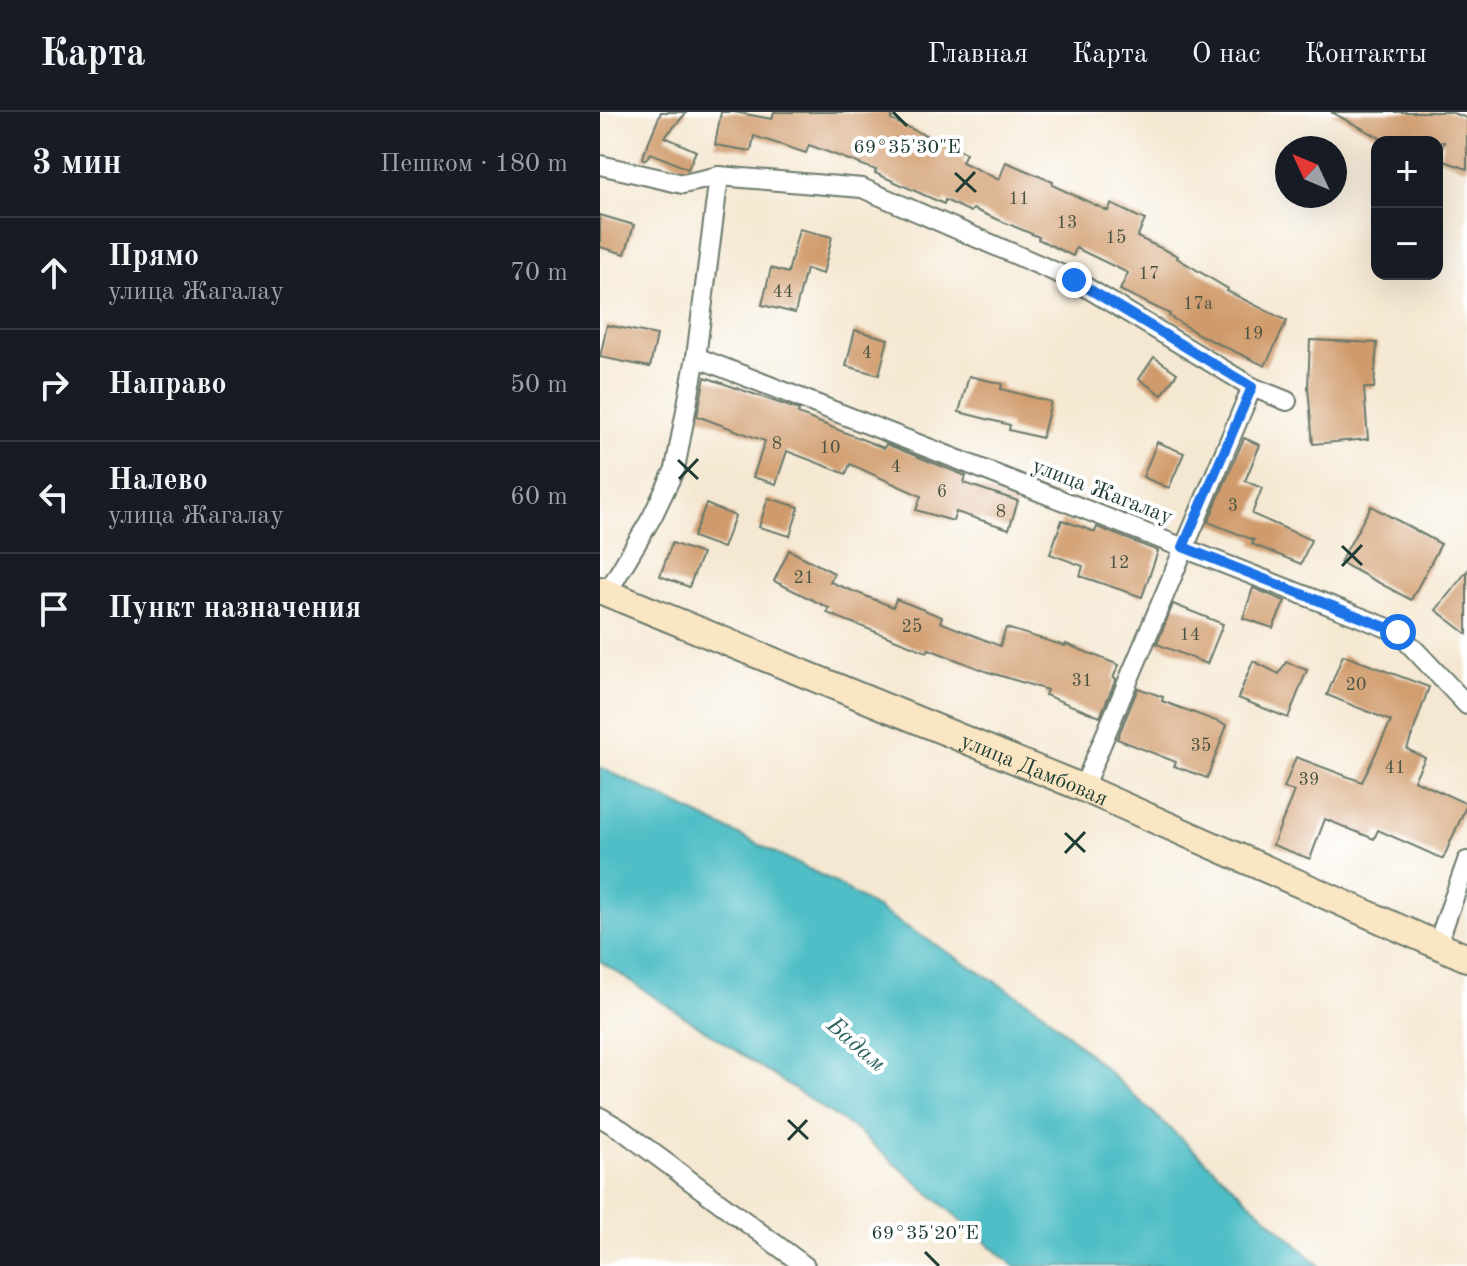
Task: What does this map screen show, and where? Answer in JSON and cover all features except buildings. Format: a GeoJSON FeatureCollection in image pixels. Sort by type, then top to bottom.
{"type":"FeatureCollection","features":[{"type":"Feature","properties":{"kind":"street"},"geometry":{"type":"LineString","coordinates":[[600,165],[683,184],[719,176],[862,188],[1074,280],[1252,387],[1287,401]]}},
{"type":"Feature","properties":{"kind":"street"},"geometry":{"type":"LineString","coordinates":[[603,592],[652,517],[675,469],[696,357],[719,176]]}},
{"type":"Feature","properties":{"kind":"street","name":"улица Жагалау"},"geometry":{"type":"LineString","coordinates":[[696,357],[1398,632],[1467,705]]}},
{"type":"Feature","properties":{"kind":"street"},"geometry":{"type":"LineString","coordinates":[[1083,788],[1252,387]]}},
{"type":"Feature","properties":{"kind":"street","name":"улица Дамбовая"},"geometry":{"type":"LineString","coordinates":[[603,592],[1083,788],[1467,958]]}},
{"type":"Feature","properties":{"kind":"street"},"geometry":{"type":"LineString","coordinates":[[1437,945],[1467,861]]}},
{"type":"Feature","properties":{"kind":"street"},"geometry":{"type":"LineString","coordinates":[[600,1117],[622,1130],[805,1266]]}},
{"type":"Feature","properties":{"kind":"water","name":"Бадам"},"geometry":{"type":"Polygon","coordinates":[[[600,767],[831,880],[1041,1010],[1320,1266],[1014,1266],[856,1130],[600,961],[600,767]]]}},
{"type":"Feature","properties":{"kind":"route"},"geometry":{"type":"LineString","coordinates":[[1074,280],[1252,387],[1183,547],[1398,632]]}}]}
